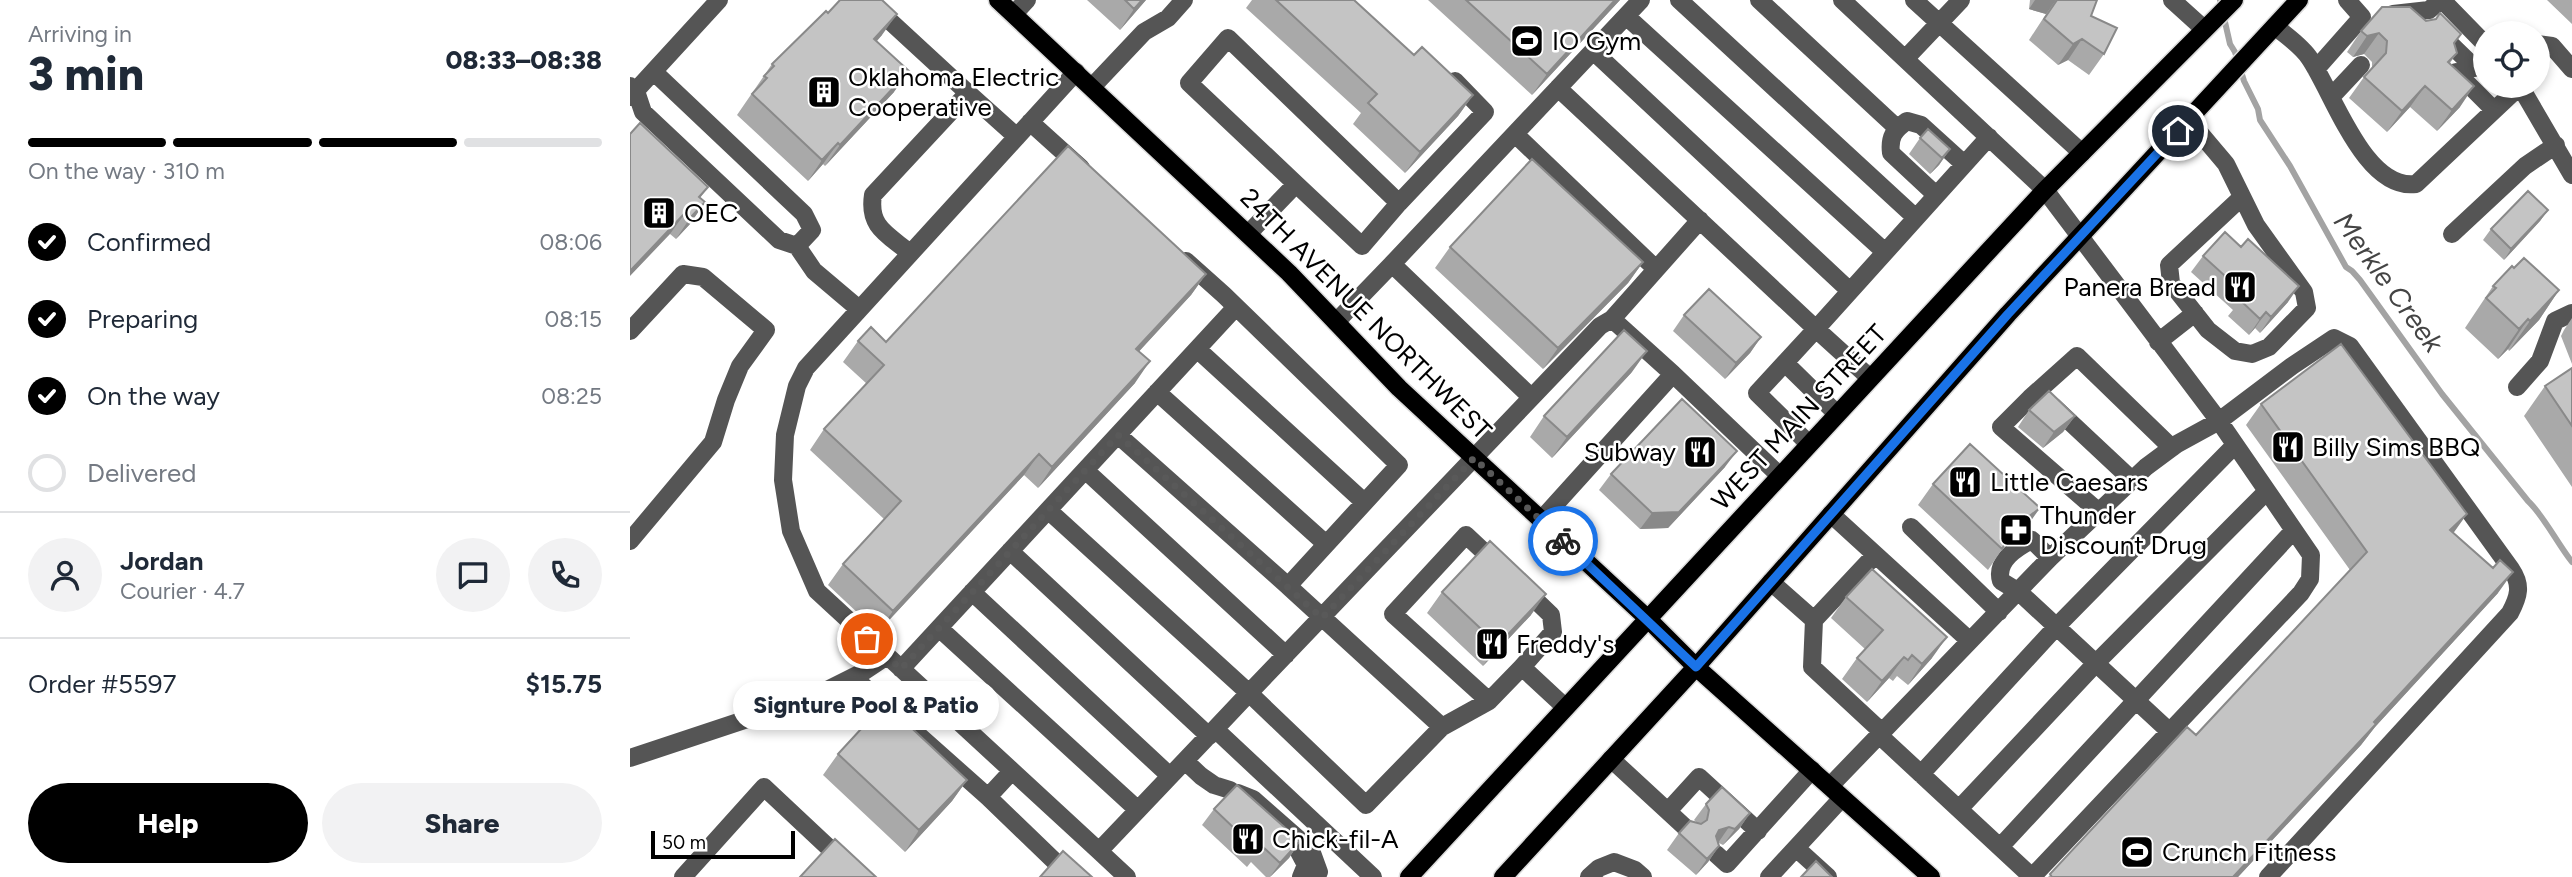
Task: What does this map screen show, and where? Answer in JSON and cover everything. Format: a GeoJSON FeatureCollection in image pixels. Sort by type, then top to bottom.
{"type":"FeatureCollection","features":[{"type":"Feature","properties":{"kind":"main road","name":"24TH AVENUE NORTHWEST"},"geometry":{"type":"LineString","coordinates":[[998,0],[1248,234],[1399,388],[1647,618],[1696,667],[1931,877]]}},
{"type":"Feature","properties":{"kind":"main road","name":"WEST MAIN STREET"},"geometry":{"type":"LineString","coordinates":[[1409,877],[2045,190],[2234,0]]}},
{"type":"Feature","properties":{"kind":"main road"},"geometry":{"type":"LineString","coordinates":[[1503,877],[1696,667],[1999,324],[2299,0]]}},
{"type":"Feature","properties":{"kind":"street"},"geometry":{"type":"LineString","coordinates":[[719,0],[654,72],[632,92],[643,112],[779,240],[797,246],[814,271],[859,309]]}},
{"type":"Feature","properties":{"kind":"street"},"geometry":{"type":"LineString","coordinates":[[867,0],[1017,136]]}},
{"type":"Feature","properties":{"kind":"street"},"geometry":{"type":"LineString","coordinates":[[1013,14],[1027,0]]}},
{"type":"Feature","properties":{"kind":"street"},"geometry":{"type":"LineString","coordinates":[[1092,87],[1144,32],[1168,18],[1184,0]]}},
{"type":"Feature","properties":{"kind":"street"},"geometry":{"type":"LineString","coordinates":[[1336,322],[1641,0]]}},
{"type":"Feature","properties":{"kind":"street"},"geometry":{"type":"LineString","coordinates":[[1679,0],[1916,218]]}},
{"type":"Feature","properties":{"kind":"street"},"geometry":{"type":"LineString","coordinates":[[1759,0],[1897,128]]}},
{"type":"Feature","properties":{"kind":"street"},"geometry":{"type":"LineString","coordinates":[[1842,0],[2045,190],[2219,421],[2311,555],[2310,579],[2301,593],[2032,877],[1921,774],[1812,667],[1814,620],[1875,555]]}},
{"type":"Feature","properties":{"kind":"street"},"geometry":{"type":"LineString","coordinates":[[1914,0],[2082,153]]}},
{"type":"Feature","properties":{"kind":"street"},"geometry":{"type":"LineString","coordinates":[[1905,59],[1961,0]]}},
{"type":"Feature","properties":{"kind":"street"},"geometry":{"type":"LineString","coordinates":[[2172,0],[2207,26]]}},
{"type":"Feature","properties":{"kind":"street"},"geometry":{"type":"LineString","coordinates":[[2347,0],[2362,17],[2405,21],[2429,10],[2442,0],[2473,32]]}},
{"type":"Feature","properties":{"kind":"street"},"geometry":{"type":"LineString","coordinates":[[1626,16],[1885,253]]}},
{"type":"Feature","properties":{"kind":"street"},"geometry":{"type":"LineString","coordinates":[[2316,69],[2362,17]]}},
{"type":"Feature","properties":{"kind":"street"},"geometry":{"type":"LineString","coordinates":[[2405,21],[2467,68],[2493,110]]}},
{"type":"Feature","properties":{"kind":"street"},"geometry":{"type":"LineString","coordinates":[[2275,26],[2309,56],[2366,159],[2388,179],[2404,186],[2416,184],[2506,98]]}},
{"type":"Feature","properties":{"kind":"street"},"geometry":{"type":"LineString","coordinates":[[1399,203],[1228,38],[1189,83],[1362,246],[1485,112],[1443,69]]}},
{"type":"Feature","properties":{"kind":"street"},"geometry":{"type":"LineString","coordinates":[[2550,46],[2572,69]]}},
{"type":"Feature","properties":{"kind":"street"},"geometry":{"type":"LineString","coordinates":[[1593,51],[1850,291]]}},
{"type":"Feature","properties":{"kind":"street"},"geometry":{"type":"LineString","coordinates":[[2331,97],[2361,65]]}},
{"type":"Feature","properties":{"kind":"street"},"geometry":{"type":"LineString","coordinates":[[654,72],[804,214],[812,230],[797,246]]}},
{"type":"Feature","properties":{"kind":"street"},"geometry":{"type":"LineString","coordinates":[[1076,72],[815,357],[797,386],[785,435],[783,480],[791,531],[817,591],[1127,877]]}},
{"type":"Feature","properties":{"kind":"street"},"geometry":{"type":"LineString","coordinates":[[1558,88],[1870,378]]}},
{"type":"Feature","properties":{"kind":"street"},"geometry":{"type":"LineString","coordinates":[[909,254],[873,221],[873,195],[968,93]]}},
{"type":"Feature","properties":{"kind":"street"},"geometry":{"type":"LineString","coordinates":[[2527,98],[2572,175]]}},
{"type":"Feature","properties":{"kind":"street"},"geometry":{"type":"LineString","coordinates":[[2188,119],[2226,164],[2256,225],[2304,292],[2307,308],[2295,323],[2269,346],[2252,354],[2235,352],[2208,330],[2171,283],[2169,265],[2242,197]]}},
{"type":"Feature","properties":{"kind":"street"},"geometry":{"type":"LineString","coordinates":[[1936,195],[1891,153],[1889,140],[1897,128],[1907,121],[1921,125],[1964,164]]}},
{"type":"Feature","properties":{"kind":"street"},"geometry":{"type":"LineString","coordinates":[[1030,122],[1091,177]]}},
{"type":"Feature","properties":{"kind":"street"},"geometry":{"type":"LineString","coordinates":[[1515,134],[1657,269]]}},
{"type":"Feature","properties":{"kind":"street"},"geometry":{"type":"LineString","coordinates":[[1809,444],[1757,393],[1989,136]]}},
{"type":"Feature","properties":{"kind":"street"},"geometry":{"type":"LineString","coordinates":[[2452,234],[2525,166],[2556,145]]}},
{"type":"Feature","properties":{"kind":"street"},"geometry":{"type":"LineString","coordinates":[[1248,234],[1296,184]]}},
{"type":"Feature","properties":{"kind":"street"},"geometry":{"type":"LineString","coordinates":[[1110,863],[1138,810],[1531,397],[1600,326],[1612,319],[1700,220]]}},
{"type":"Feature","properties":{"kind":"street"},"geometry":{"type":"LineString","coordinates":[[1173,250],[1224,295],[1399,465],[1287,586]]}},
{"type":"Feature","properties":{"kind":"street"},"geometry":{"type":"LineString","coordinates":[[1392,264],[1531,397]]}},
{"type":"Feature","properties":{"kind":"street"},"geometry":{"type":"LineString","coordinates":[[630,331],[683,274],[703,277],[766,330],[740,366],[713,442],[630,541]]}},
{"type":"Feature","properties":{"kind":"street"},"geometry":{"type":"LineString","coordinates":[[901,669],[1235,308]]}},
{"type":"Feature","properties":{"kind":"street"},"geometry":{"type":"LineString","coordinates":[[2158,342],[2194,313]]}},
{"type":"Feature","properties":{"kind":"street"},"geometry":{"type":"LineString","coordinates":[[2517,387],[2540,361],[2555,321],[2572,313]]}},
{"type":"Feature","properties":{"kind":"street"},"geometry":{"type":"LineString","coordinates":[[1612,319],[1780,476]]}},
{"type":"Feature","properties":{"kind":"street"},"geometry":{"type":"LineString","coordinates":[[1769,877],[1796,848],[1881,733],[2050,558],[2132,481],[2172,448],[2219,421],[2321,344],[2333,338],[2350,346],[2519,582],[2517,599],[2510,612],[2268,877]]}},
{"type":"Feature","properties":{"kind":"street"},"geometry":{"type":"LineString","coordinates":[[1197,349],[1364,502]]}},
{"type":"Feature","properties":{"kind":"street"},"geometry":{"type":"LineString","coordinates":[[2099,512],[2001,427],[2037,391],[2077,356],[2172,448]]}},
{"type":"Feature","properties":{"kind":"street"},"geometry":{"type":"LineString","coordinates":[[1785,363],[1837,414]]}},
{"type":"Feature","properties":{"kind":"street"},"geometry":{"type":"LineString","coordinates":[[1541,520],[1673,374]]}},
{"type":"Feature","properties":{"kind":"street"},"geometry":{"type":"LineString","coordinates":[[1157,391],[1326,544]]}},
{"type":"Feature","properties":{"kind":"street"},"geometry":{"type":"LineString","coordinates":[[2037,391],[2132,481]]}},
{"type":"Feature","properties":{"kind":"street"},"geometry":{"type":"LineString","coordinates":[[1118,435],[1442,727]]}},
{"type":"Feature","properties":{"kind":"street"},"geometry":{"type":"LineString","coordinates":[[1921,774],[2057,626],[2235,445]]}},
{"type":"Feature","properties":{"kind":"street"},"geometry":{"type":"LineString","coordinates":[[1085,470],[1286,655]]}},
{"type":"Feature","properties":{"kind":"street"},"geometry":{"type":"LineString","coordinates":[[1959,809],[2097,662],[2267,491]]}},
{"type":"Feature","properties":{"kind":"street"},"geometry":{"type":"LineString","coordinates":[[1048,510],[1249,693],[1366,805],[1442,727],[1489,701],[1553,632],[1551,615],[1466,535],[1393,614],[1489,701]]}},
{"type":"Feature","properties":{"kind":"street"},"geometry":{"type":"LineString","coordinates":[[1831,514],[1970,641]]}},
{"type":"Feature","properties":{"kind":"street"},"geometry":{"type":"LineString","coordinates":[[1911,527],[1999,612]]}},
{"type":"Feature","properties":{"kind":"street"},"geometry":{"type":"LineString","coordinates":[[2000,847],[2294,530]]}},
{"type":"Feature","properties":{"kind":"street"},"geometry":{"type":"LineString","coordinates":[[2050,558],[2032,540],[2018,547],[2004,561],[1999,574],[2001,582],[2019,592],[2169,731]]}},
{"type":"Feature","properties":{"kind":"street"},"geometry":{"type":"LineString","coordinates":[[1010,551],[1373,877]]}},
{"type":"Feature","properties":{"kind":"street"},"geometry":{"type":"LineString","coordinates":[[1771,582],[1814,620]]}},
{"type":"Feature","properties":{"kind":"street"},"geometry":{"type":"LineString","coordinates":[[972,592],[1170,776]]}},
{"type":"Feature","properties":{"kind":"street"},"geometry":{"type":"LineString","coordinates":[[939,628],[1138,810]]}},
{"type":"Feature","properties":{"kind":"street"},"geometry":{"type":"LineString","coordinates":[[630,758],[811,698],[887,656]]}},
{"type":"Feature","properties":{"kind":"street"},"geometry":{"type":"LineString","coordinates":[[1522,667],[1565,707]]}},
{"type":"Feature","properties":{"kind":"street"},"geometry":{"type":"LineString","coordinates":[[853,677],[988,797],[1071,877]]}},
{"type":"Feature","properties":{"kind":"street"},"geometry":{"type":"LineString","coordinates":[[1611,759],[1687,828]]}},
{"type":"Feature","properties":{"kind":"street"},"geometry":{"type":"LineString","coordinates":[[1185,761],[1214,785],[1253,799],[1311,850],[1319,873],[1316,877]]}},
{"type":"Feature","properties":{"kind":"street"},"geometry":{"type":"LineString","coordinates":[[1716,854],[1727,864],[1812,770]]}},
{"type":"Feature","properties":{"kind":"street"},"geometry":{"type":"LineString","coordinates":[[988,797],[1012,771]]}},
{"type":"Feature","properties":{"kind":"street"},"geometry":{"type":"LineString","coordinates":[[1668,811],[1699,777],[1758,831]]}},
{"type":"Feature","properties":{"kind":"street"},"geometry":{"type":"LineString","coordinates":[[683,877],[764,787],[860,877]]}},
{"type":"Feature","properties":{"kind":"street"},"geometry":{"type":"LineString","coordinates":[[1230,790],[1298,850],[1306,865],[1301,877]]}},
{"type":"Feature","properties":{"kind":"street"},"geometry":{"type":"LineString","coordinates":[[1796,848],[1828,877]]}},
{"type":"Feature","properties":{"kind":"street"},"geometry":{"type":"LineString","coordinates":[[1589,877],[1599,868],[1614,862],[1635,870],[1643,877]]}},
{"type":"Feature","properties":{"kind":"building","name":"Oklahoma Electric Cooperative"},"geometry":{"type":"Polygon","coordinates":[[[840,0],[882,0],[897,14],[874,39],[909,71],[840,145],[838,143],[822,160],[752,94],[767,78],[764,76],[774,66],[772,64],[840,0]]]}},
{"type":"Feature","properties":{"kind":"building"},"geometry":{"type":"Polygon","coordinates":[[[1125,0],[1142,0],[1134,9],[1125,0]]]}},
{"type":"Feature","properties":{"kind":"building"},"geometry":{"type":"Polygon","coordinates":[[[1276,0],[1354,0],[1414,55],[1422,47],[1473,95],[1420,152],[1368,103],[1377,94],[1276,0]]]}},
{"type":"Feature","properties":{"kind":"building"},"geometry":{"type":"Polygon","coordinates":[[[1466,0],[1615,0],[1547,74],[1466,0]]]}},
{"type":"Feature","properties":{"kind":"building"},"geometry":{"type":"Polygon","coordinates":[[[2057,0],[2097,0],[2091,16],[2117,28],[2104,54],[2082,39],[2073,44],[2044,19],[2057,0]]]}},
{"type":"Feature","properties":{"kind":"building"},"geometry":{"type":"Polygon","coordinates":[[[2382,7],[2410,7],[2426,21],[2436,19],[2440,13],[2461,34],[2454,43],[2457,53],[2448,62],[2473,87],[2452,110],[2425,86],[2402,111],[2364,77],[2386,53],[2387,41],[2379,33],[2367,36],[2361,31],[2382,7]]]}},
{"type":"Feature","properties":{"kind":"building","name":"OEC"},"geometry":{"type":"Polygon","coordinates":[[[640,123],[708,187],[699,197],[705,202],[690,218],[685,213],[630,271],[630,134],[640,123]]]}},
{"type":"Feature","properties":{"kind":"building"},"geometry":{"type":"Polygon","coordinates":[[[1928,129],[1950,149],[1942,158],[1920,138],[1928,129]]]}},
{"type":"Feature","properties":{"kind":"building"},"geometry":{"type":"Polygon","coordinates":[[[1068,146],[1206,274],[1136,349],[1150,361],[1052,467],[1039,454],[893,611],[843,564],[901,501],[824,429],[884,365],[858,341],[871,327],[886,342],[1068,146]]]}},
{"type":"Feature","properties":{"kind":"building"},"geometry":{"type":"Polygon","coordinates":[[[1532,159],[1643,262],[1558,348],[1450,247],[1532,159]]]}},
{"type":"Feature","properties":{"kind":"building"},"geometry":{"type":"Polygon","coordinates":[[[2528,191],[2548,210],[2511,249],[2491,229],[2528,191]]]}},
{"type":"Feature","properties":{"kind":"building"},"geometry":{"type":"Polygon","coordinates":[[[2225,232],[2241,247],[2248,239],[2299,286],[2271,317],[2266,312],[2260,319],[2240,300],[2245,294],[2203,256],[2225,232]]]}},
{"type":"Feature","properties":{"kind":"building"},"geometry":{"type":"Polygon","coordinates":[[[2524,258],[2559,290],[2519,329],[2486,298],[2496,288],[2493,286],[2512,266],[2514,268],[2524,258]]]}},
{"type":"Feature","properties":{"kind":"building"},"geometry":{"type":"Polygon","coordinates":[[[1709,289],[1761,337],[1736,363],[1684,315],[1709,289]]]}},
{"type":"Feature","properties":{"kind":"building"},"geometry":{"type":"Polygon","coordinates":[[[1624,330],[1647,351],[1567,437],[1544,416],[1624,330]]]}},
{"type":"Feature","properties":{"kind":"building"},"geometry":{"type":"Polygon","coordinates":[[[2341,344],[2467,514],[2450,530],[2493,568],[2500,560],[2513,572],[2233,877],[2052,877],[2050,874],[2187,727],[2196,735],[2367,552],[2261,404],[2341,344]]]}},
{"type":"Feature","properties":{"kind":"building"},"geometry":{"type":"Polygon","coordinates":[[[2572,368],[2572,426],[2545,386],[2572,368]]]}},
{"type":"Feature","properties":{"kind":"building"},"geometry":{"type":"Polygon","coordinates":[[[2049,391],[2075,416],[2054,432],[2029,410],[2049,391]]]}},
{"type":"Feature","properties":{"kind":"building"},"geometry":{"type":"Polygon","coordinates":[[[1682,399],[1737,451],[1679,512],[1652,513],[1611,474],[1682,399]]]}},
{"type":"Feature","properties":{"kind":"building"},"geometry":{"type":"Polygon","coordinates":[[[1970,444],[2040,508],[2014,528],[2002,549],[1933,484],[1970,444]]]}},
{"type":"Feature","properties":{"kind":"building"},"geometry":{"type":"Polygon","coordinates":[[[1490,541],[1546,594],[1498,645],[1442,592],[1490,541]]]}},
{"type":"Feature","properties":{"kind":"building"},"geometry":{"type":"Polygon","coordinates":[[[1872,569],[1947,637],[1922,664],[1912,655],[1908,660],[1904,657],[1882,681],[1857,658],[1883,630],[1846,597],[1872,569]]]}},
{"type":"Feature","properties":{"kind":"building"},"geometry":{"type":"Polygon","coordinates":[[[885,703],[967,780],[919,830],[838,754],[885,703]]]}},
{"type":"Feature","properties":{"kind":"building"},"geometry":{"type":"Polygon","coordinates":[[[1237,785],[1300,841],[1280,863],[1262,846],[1258,851],[1214,809],[1237,785]]]}},
{"type":"Feature","properties":{"kind":"building"},"geometry":{"type":"Polygon","coordinates":[[[1722,787],[1750,813],[1735,829],[1729,827],[1719,830],[1716,836],[1719,846],[1707,859],[1679,833],[1690,821],[1701,824],[1707,820],[1709,810],[1706,804],[1722,787]]]}},
{"type":"Feature","properties":{"kind":"building"},"geometry":{"type":"Polygon","coordinates":[[[835,839],[876,877],[800,877],[835,839]]]}},
{"type":"Feature","properties":{"kind":"building"},"geometry":{"type":"Polygon","coordinates":[[[1063,851],[1092,877],[1040,877],[1063,851]]]}},
{"type":"Feature","properties":{"kind":"building"},"geometry":{"type":"Polygon","coordinates":[[[1816,861],[1832,877],[1801,877],[1816,861]]]}},
{"type":"Feature","properties":{"kind":"waterway","name":"Merkle Creek"},"geometry":{"type":"LineString","coordinates":[[2220,0],[2230,44],[2258,109],[2260,120],[2290,166],[2346,267],[2360,280],[2442,394],[2540,514],[2572,562]]}},
{"type":"Feature","properties":{"kind":"way so far"},"geometry":{"type":"LineString","coordinates":[[867,639],[901,669],[1118,435],[1322,618],[1474,458],[1563,541]]}},
{"type":"Feature","properties":{"kind":"place","name":"IO Gym"},"geometry":{"type":"Point","coordinates":[1527,41]}},
{"type":"Feature","properties":{"kind":"place","name":"Oklahoma Electric Cooperative"},"geometry":{"type":"Point","coordinates":[824,92]}},
{"type":"Feature","properties":{"kind":"place","name":"OEC"},"geometry":{"type":"Point","coordinates":[659,213]}},
{"type":"Feature","properties":{"kind":"place","name":"Panera Bread"},"geometry":{"type":"Point","coordinates":[2240,287]}},
{"type":"Feature","properties":{"kind":"place","name":"Billy Sims BBQ"},"geometry":{"type":"Point","coordinates":[2288,447]}},
{"type":"Feature","properties":{"kind":"place","name":"Subway"},"geometry":{"type":"Point","coordinates":[1700,452]}},
{"type":"Feature","properties":{"kind":"place","name":"Little Caesars"},"geometry":{"type":"Point","coordinates":[1965,482]}},
{"type":"Feature","properties":{"kind":"place","name":"Thunder Discount Drug"},"geometry":{"type":"Point","coordinates":[2016,530]}},
{"type":"Feature","properties":{"kind":"place","name":"Signture Pool & Patio"},"geometry":{"type":"Point","coordinates":[867,639]}},
{"type":"Feature","properties":{"kind":"place","name":"Freddy's"},"geometry":{"type":"Point","coordinates":[1492,644]}},
{"type":"Feature","properties":{"kind":"place","name":"Chick-fil-A"},"geometry":{"type":"Point","coordinates":[1248,839]}},
{"type":"Feature","properties":{"kind":"place","name":"Crunch Fitness"},"geometry":{"type":"Point","coordinates":[2137,852]}},
{"type":"Feature","properties":{"kind":"route"},"geometry":{"type":"LineString","coordinates":[[1563,541],[1696,667],[2008,314],[2178,131]]}}]}
